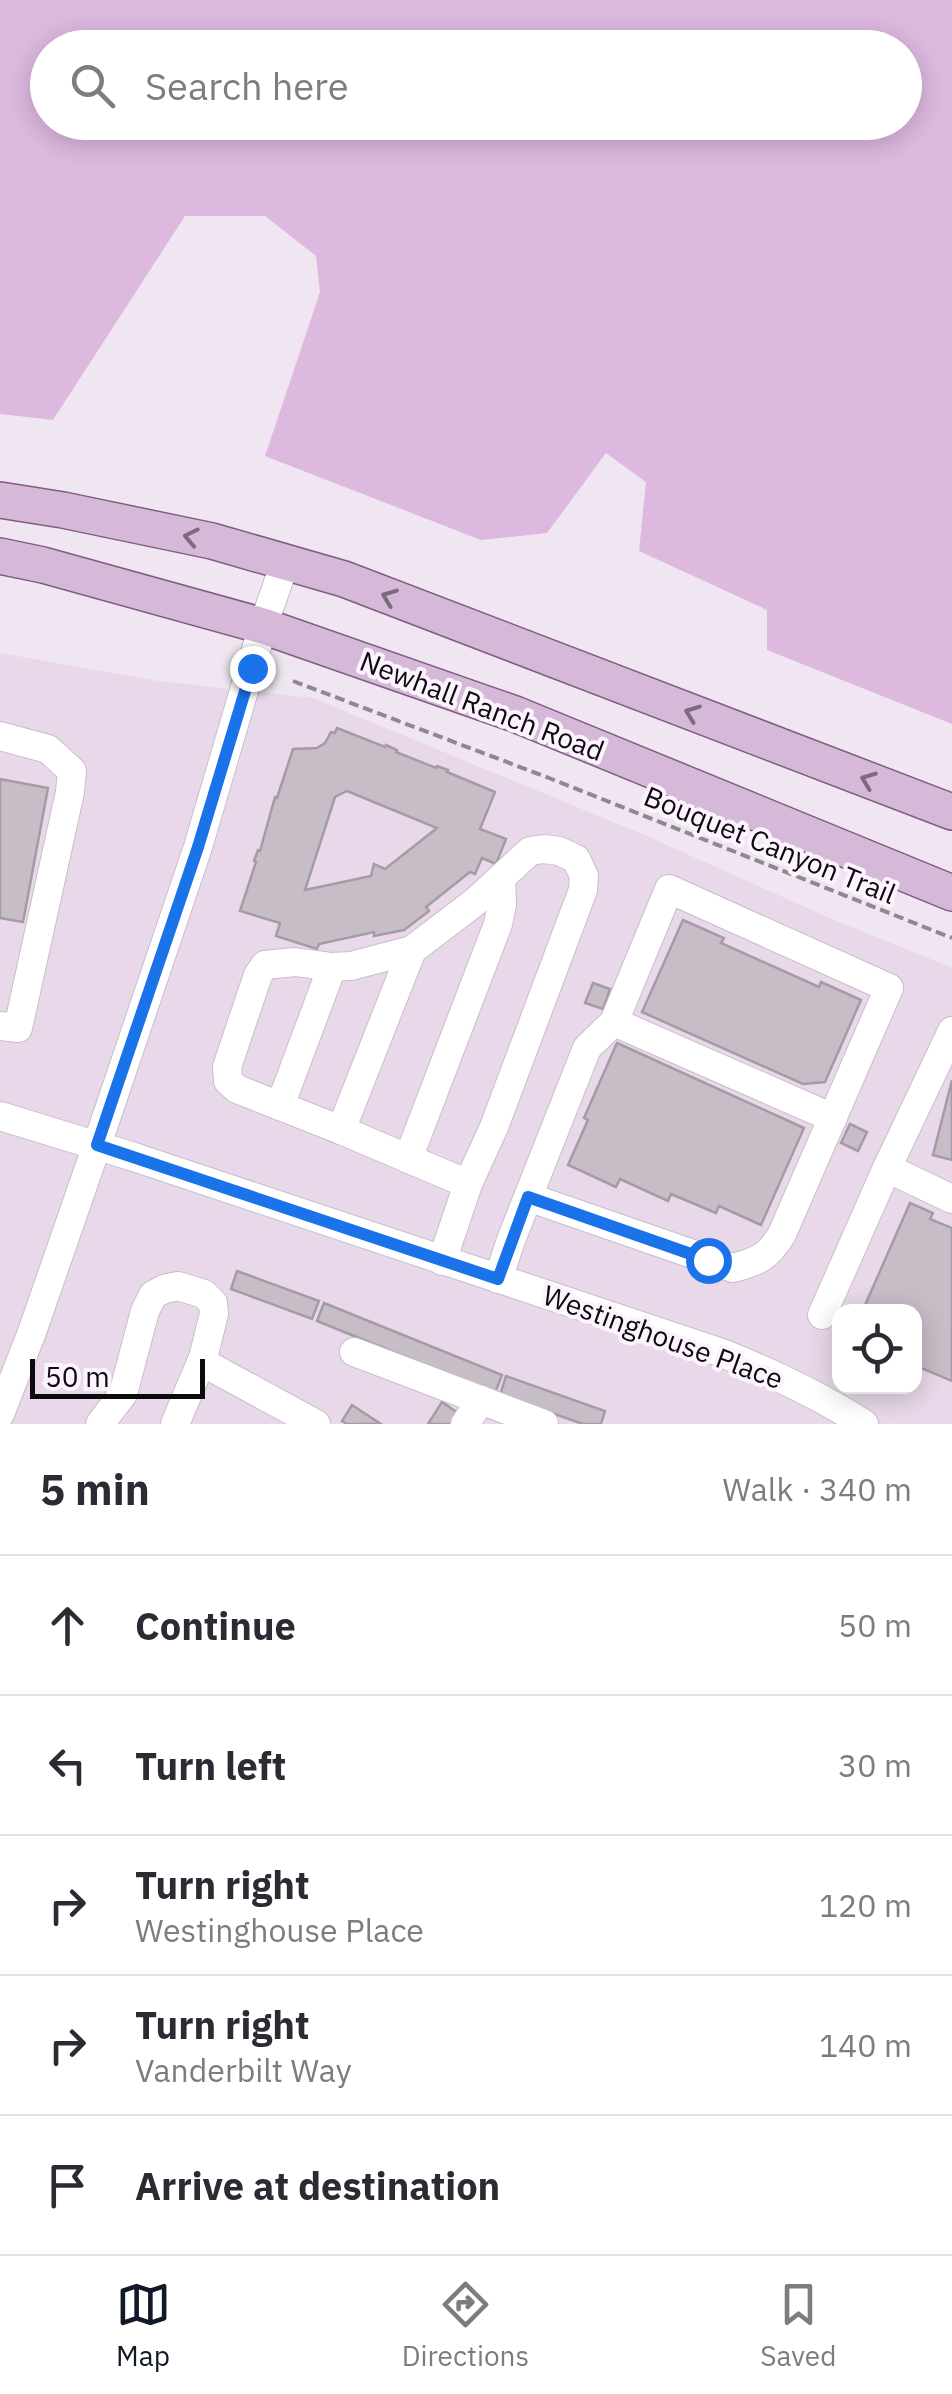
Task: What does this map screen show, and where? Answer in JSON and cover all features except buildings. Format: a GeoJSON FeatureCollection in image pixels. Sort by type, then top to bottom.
{"type":"FeatureCollection","features":[{"type":"Feature","properties":{"kind":"main road"},"geometry":{"type":"LineString","coordinates":[[0,500],[212,542],[344,579],[952,812]]}},
{"type":"Feature","properties":{"kind":"main road","name":"Newhall Ranch Road"},"geometry":{"type":"LineString","coordinates":[[0,556],[263,626],[515,714],[952,893]]}},
{"type":"Feature","properties":{"kind":"street"},"geometry":{"type":"LineString","coordinates":[[0,1414],[32,1332],[198,847],[263,626],[286,563]]}},
{"type":"Feature","properties":{"kind":"street"},"geometry":{"type":"LineString","coordinates":[[0,736],[48,748],[72,771],[18,1028],[0,1026]]}},
{"type":"Feature","properties":{"kind":"street"},"geometry":{"type":"LineString","coordinates":[[442,1261],[468,1184],[494,1127],[583,890],[584,876],[576,860],[559,850],[530,851],[412,950],[351,966],[265,964],[227,1067],[228,1081],[237,1090],[468,1184]]}},
{"type":"Feature","properties":{"kind":"street"},"geometry":{"type":"LineString","coordinates":[[408,1159],[498,924],[501,879]]}},
{"type":"Feature","properties":{"kind":"street"},"geometry":{"type":"LineString","coordinates":[[498,1279],[528,1197],[587,1048],[614,1022],[669,888],[889,988],[771,1253],[733,1268],[528,1197]]}},
{"type":"Feature","properties":{"kind":"street"},"geometry":{"type":"LineString","coordinates":[[341,1130],[412,950]]}},
{"type":"Feature","properties":{"kind":"street"},"geometry":{"type":"LineString","coordinates":[[280,1106],[332,967]]}},
{"type":"Feature","properties":{"kind":"street"},"geometry":{"type":"LineString","coordinates":[[614,1022],[832,1118]]}},
{"type":"Feature","properties":{"kind":"street"},"geometry":{"type":"LineString","coordinates":[[822,1315],[952,1031]]}},
{"type":"Feature","properties":{"kind":"street","name":"Westinghouse Place"},"geometry":{"type":"LineString","coordinates":[[0,1116],[722,1354],[781,1377],[864,1424]]}},
{"type":"Feature","properties":{"kind":"street"},"geometry":{"type":"LineString","coordinates":[[887,1168],[952,1199]]}},
{"type":"Feature","properties":{"kind":"street"},"geometry":{"type":"LineString","coordinates":[[100,1424],[123,1394],[145,1311],[154,1295],[178,1286],[204,1294],[213,1303],[214,1314],[202,1360],[175,1424]]}},
{"type":"Feature","properties":{"kind":"street"},"geometry":{"type":"LineString","coordinates":[[354,1352],[544,1424]]}},
{"type":"Feature","properties":{"kind":"street"},"geometry":{"type":"LineString","coordinates":[[202,1360],[316,1424]]}},
{"type":"Feature","properties":{"kind":"street"},"geometry":{"type":"LineString","coordinates":[[465,1424],[482,1400]]}},
{"type":"Feature","properties":{"kind":"path","name":"Bouquet Canyon Trail"},"geometry":{"type":"LineString","coordinates":[[293,682],[549,778],[952,938]]}},
{"type":"Feature","properties":{"kind":"shaded area"},"geometry":{"type":"Polygon","coordinates":[[[0,0],[952,0],[952,724],[767,650],[767,610],[639,551],[646,482],[606,453],[547,533],[481,540],[265,456],[320,292],[316,256],[265,216],[185,216],[53,420],[0,414],[0,0]]]}},
{"type":"Feature","properties":{"kind":"shaded area"},"geometry":{"type":"Polygon","coordinates":[[[0,653],[158,681],[313,698],[952,968],[952,1424],[0,1424],[0,653]]]}},
{"type":"Feature","properties":{"kind":"route"},"geometry":{"type":"LineString","coordinates":[[252,668],[198,847],[97,1145],[498,1279],[528,1197],[708,1260]]}}]}
